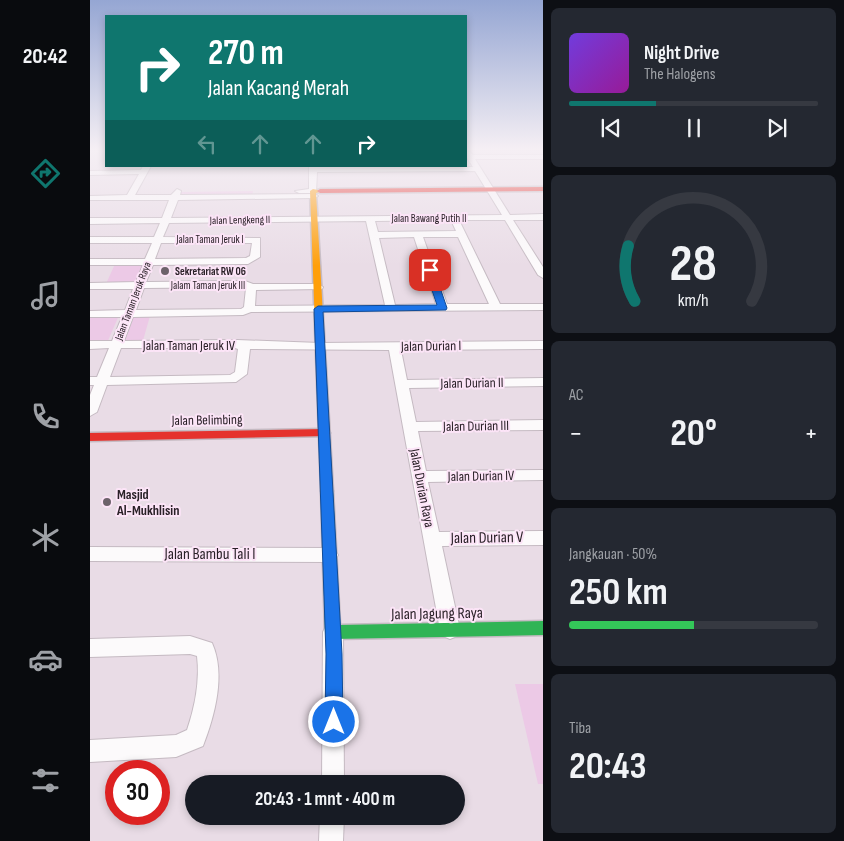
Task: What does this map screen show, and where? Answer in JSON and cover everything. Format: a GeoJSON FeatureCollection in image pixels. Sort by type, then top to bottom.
{"type":"FeatureCollection","features":[{"type":"Feature","properties":{"kind":"street"},"geometry":{"type":"LineString","coordinates":[[132,194],[136,187]]}},
{"type":"Feature","properties":{"kind":"street"},"geometry":{"type":"LineString","coordinates":[[314,187],[333,632],[333,775]]}},
{"type":"Feature","properties":{"kind":"street"},"geometry":{"type":"LineString","coordinates":[[490,187],[543,275]]}},
{"type":"Feature","properties":{"kind":"street"},"geometry":{"type":"LineString","coordinates":[[90,198],[132,194],[493,192],[543,189]]}},
{"type":"Feature","properties":{"kind":"street","name":"Jalan Taman Jeruk Raya"},"geometry":{"type":"LineString","coordinates":[[90,412],[94,381],[128,313],[175,194]]}},
{"type":"Feature","properties":{"kind":"street","name":"Jalan Bawang Putih II"},"geometry":{"type":"LineString","coordinates":[[315,219],[543,217]]}},
{"type":"Feature","properties":{"kind":"street"},"geometry":{"type":"LineString","coordinates":[[370,218],[391,309]]}},
{"type":"Feature","properties":{"kind":"street"},"geometry":{"type":"LineString","coordinates":[[454,218],[496,308]]}},
{"type":"Feature","properties":{"kind":"street","name":"Jalan Lengkeng II"},"geometry":{"type":"LineString","coordinates":[[90,221],[315,219]]}},
{"type":"Feature","properties":{"kind":"street"},"geometry":{"type":"LineString","coordinates":[[417,234],[443,308]]}},
{"type":"Feature","properties":{"kind":"street"},"geometry":{"type":"LineString","coordinates":[[374,235],[462,234]]}},
{"type":"Feature","properties":{"kind":"street"},"geometry":{"type":"LineString","coordinates":[[90,240],[158,239]]}},
{"type":"Feature","properties":{"kind":"street","name":"Jalan Taman Jeruk I"},"geometry":{"type":"LineString","coordinates":[[149,261],[253,260],[257,240],[158,239]]}},
{"type":"Feature","properties":{"kind":"street"},"geometry":{"type":"LineString","coordinates":[[90,262],[149,261]]}},
{"type":"Feature","properties":{"kind":"street","name":"Jalam Taman Jeruk III"},"geometry":{"type":"LineString","coordinates":[[90,286],[245,284],[251,287],[249,309],[243,312],[90,314]]}},
{"type":"Feature","properties":{"kind":"street"},"geometry":{"type":"LineString","coordinates":[[251,287],[318,287]]}},
{"type":"Feature","properties":{"kind":"street"},"geometry":{"type":"LineString","coordinates":[[249,309],[543,307]]}},
{"type":"Feature","properties":{"kind":"street","name":"Jalan Taman Jeruk IV"},"geometry":{"type":"LineString","coordinates":[[90,345],[242,345],[244,348],[241,374],[232,379],[94,381]]}},
{"type":"Feature","properties":{"kind":"street","name":"Jalan Durian I"},"geometry":{"type":"LineString","coordinates":[[242,345],[320,347],[543,345]]}},
{"type":"Feature","properties":{"kind":"street","name":"Jalan Durian Raya"},"geometry":{"type":"LineString","coordinates":[[394,347],[450,630]]}},
{"type":"Feature","properties":{"kind":"street","name":"Jalan Durian II"},"geometry":{"type":"LineString","coordinates":[[401,384],[543,382]]}},
{"type":"Feature","properties":{"kind":"street","name":"Jalan Durian III"},"geometry":{"type":"LineString","coordinates":[[410,427],[543,425]]}},
{"type":"Feature","properties":{"kind":"street","name":"Jalan Belimbing"},"geometry":{"type":"LineString","coordinates":[[90,437],[324,433]]}},
{"type":"Feature","properties":{"kind":"street","name":"Jalan Durian IV"},"geometry":{"type":"LineString","coordinates":[[420,477],[543,475]]}},
{"type":"Feature","properties":{"kind":"street","name":"Jalan Durian V"},"geometry":{"type":"LineString","coordinates":[[432,539],[543,538]]}},
{"type":"Feature","properties":{"kind":"street","name":"Jalan Bambu Tali I"},"geometry":{"type":"LineString","coordinates":[[90,554],[329,555]]}},
{"type":"Feature","properties":{"kind":"street","name":"Jalan Jagung Raya"},"geometry":{"type":"LineString","coordinates":[[333,632],[543,628]]}},
{"type":"Feature","properties":{"kind":"street"},"geometry":{"type":"LineString","coordinates":[[90,648],[190,646],[205,650],[209,662],[201,725],[194,738],[176,746],[90,751]]}},
{"type":"Feature","properties":{"kind":"street"},"geometry":{"type":"LineString","coordinates":[[332,825],[332,841]]}},
{"type":"Feature","properties":{"kind":"shaded area"},"geometry":{"type":"Polygon","coordinates":[[[253,191],[252,196],[178,196],[180,192],[253,191]]]}},
{"type":"Feature","properties":{"kind":"shaded area"},"geometry":{"type":"Polygon","coordinates":[[[144,263],[135,285],[105,286],[115,264],[144,263]]]}},
{"type":"Feature","properties":{"kind":"shaded area"},"geometry":{"type":"Polygon","coordinates":[[[92,313],[120,313],[107,343],[90,343],[90,318],[92,313]]]}},
{"type":"Feature","properties":{"kind":"shaded area"},"geometry":{"type":"Polygon","coordinates":[[[150,316],[142,344],[121,344],[130,317],[150,316]]]}},
{"type":"Feature","properties":{"kind":"shaded area"},"geometry":{"type":"Polygon","coordinates":[[[515,684],[543,684],[543,784],[538,784],[515,684]]]}},
{"type":"Feature","properties":{"kind":"traffic: fast"},"geometry":{"type":"LineString","coordinates":[[327,491],[333,632],[543,628]]}},
{"type":"Feature","properties":{"kind":"traffic: slow"},"geometry":{"type":"LineString","coordinates":[[320,191],[313,191],[327,491]]}},
{"type":"Feature","properties":{"kind":"traffic: jam"},"geometry":{"type":"LineString","coordinates":[[320,191],[543,189]]}},
{"type":"Feature","properties":{"kind":"traffic: jam"},"geometry":{"type":"LineString","coordinates":[[90,437],[324,433]]}},
{"type":"Feature","properties":{"kind":"place","name":"Sekretariat RW 06"},"geometry":{"type":"Point","coordinates":[165,271]}},
{"type":"Feature","properties":{"kind":"place","name":"Masjid Al-Mukhlisin"},"geometry":{"type":"Point","coordinates":[107,502]}},
{"type":"Feature","properties":{"kind":"route"},"geometry":{"type":"LineString","coordinates":[[334,722],[334,654],[318,309],[443,308],[430,270]]}}]}
